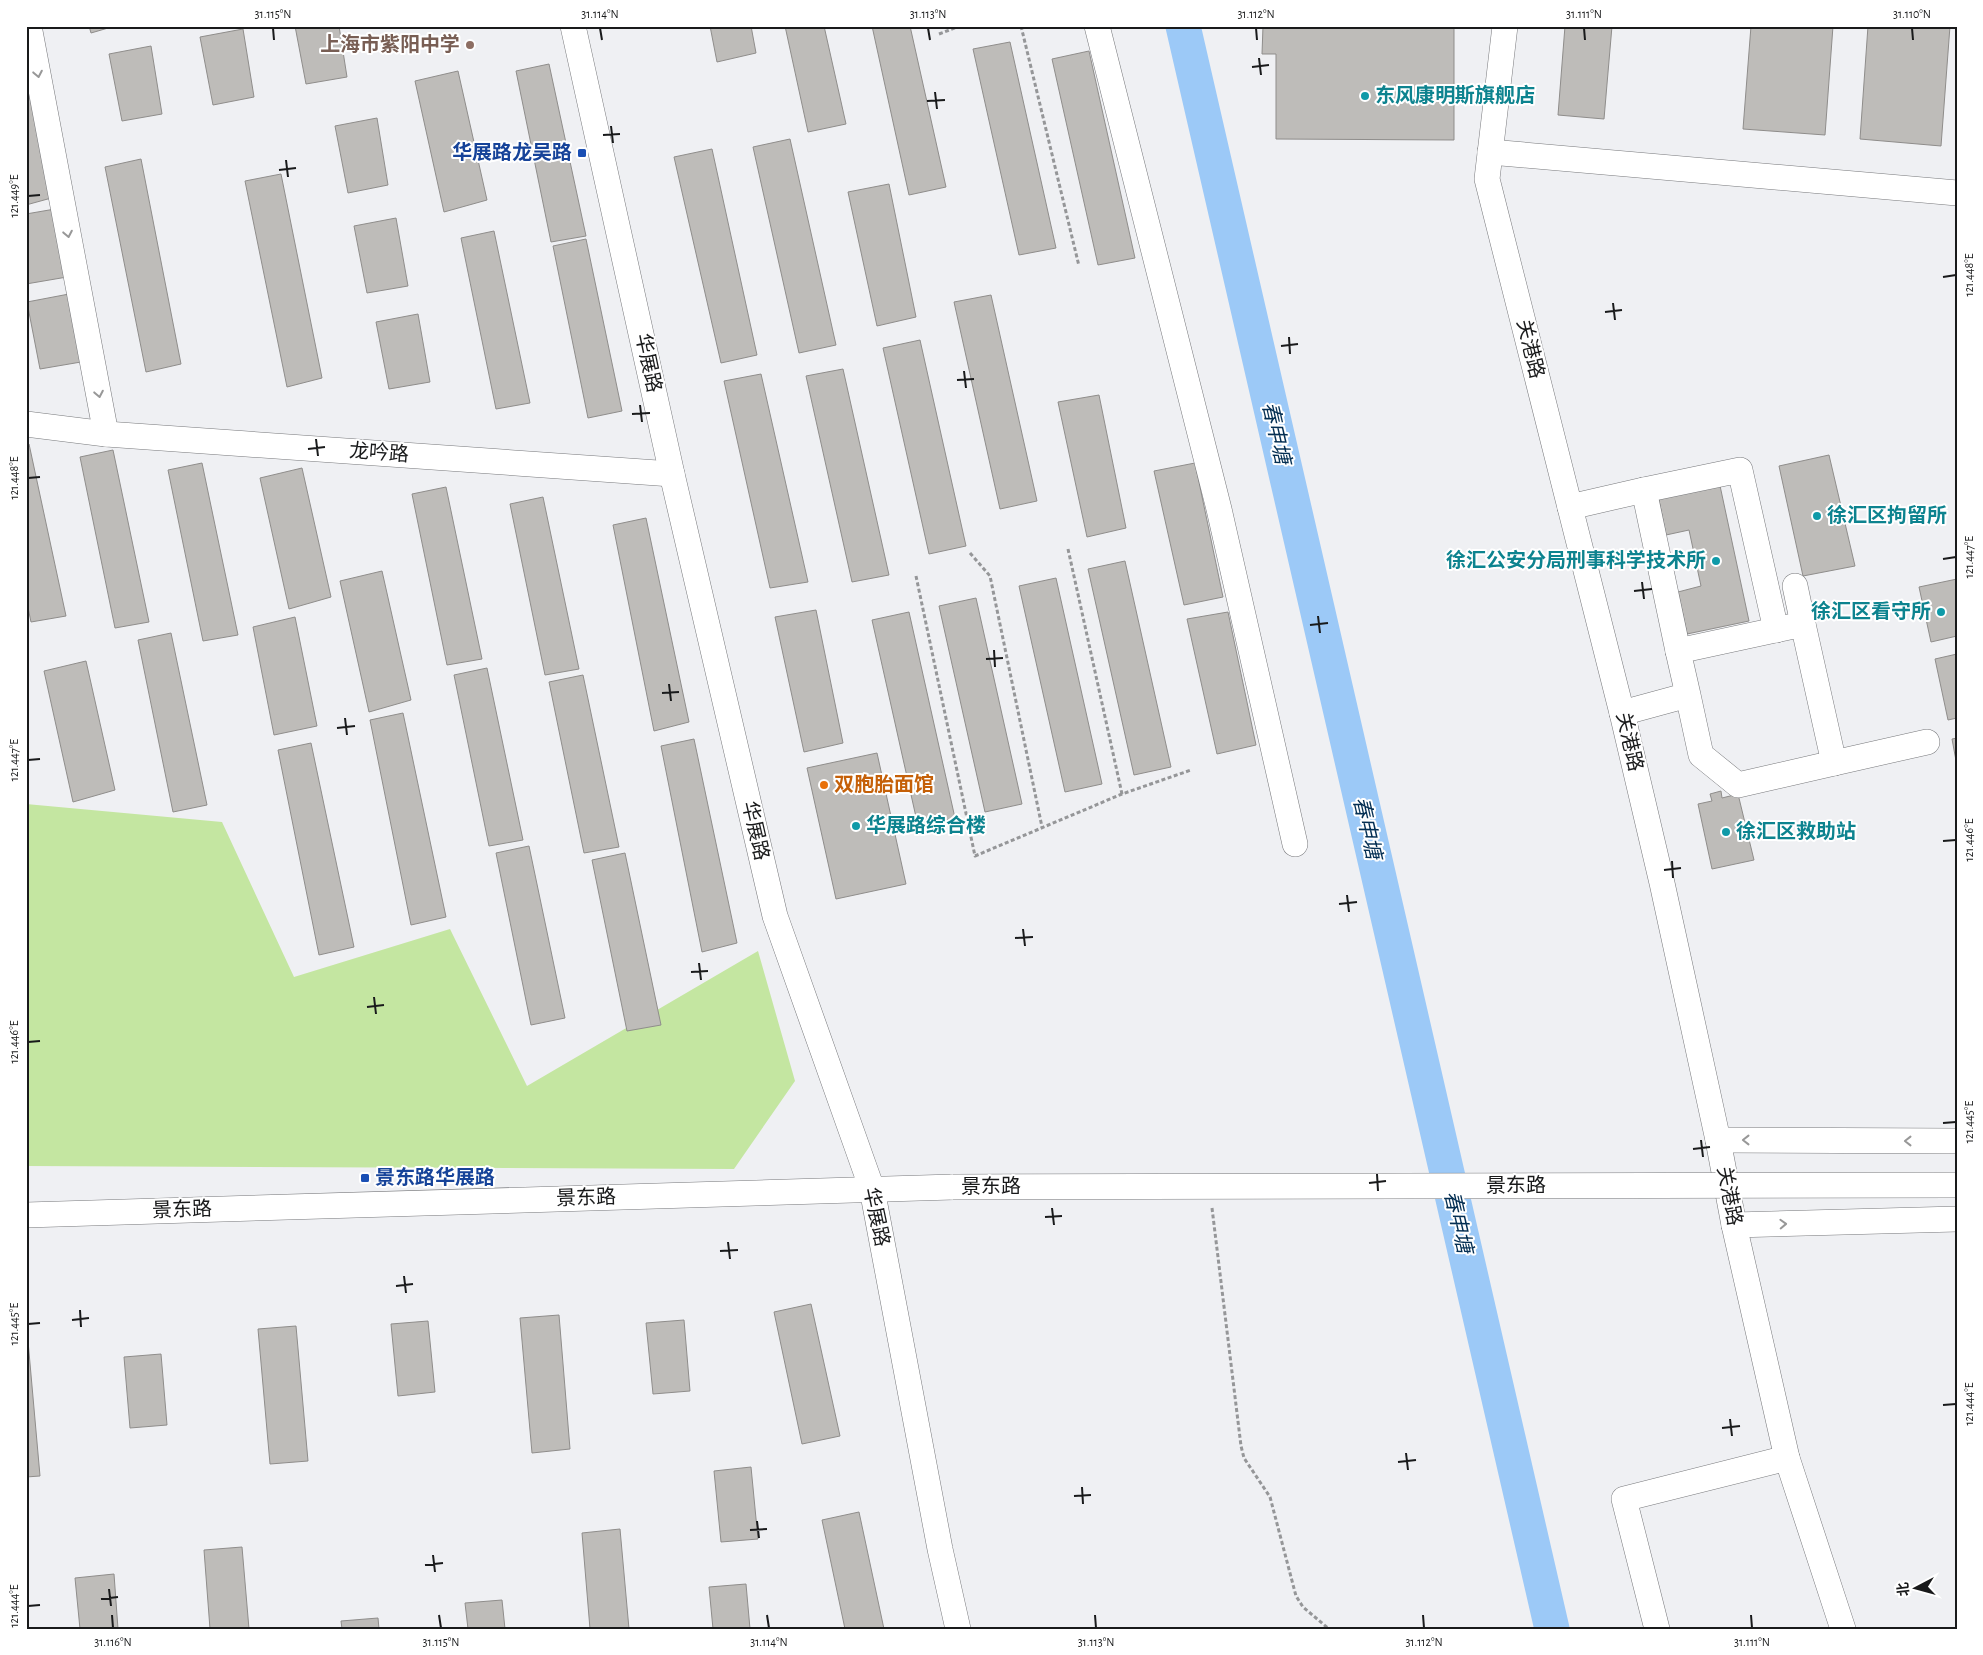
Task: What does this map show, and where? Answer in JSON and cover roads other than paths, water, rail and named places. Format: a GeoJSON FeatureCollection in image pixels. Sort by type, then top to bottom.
{"type":"FeatureCollection","features":[{"type":"Feature","properties":{"kind":"street"},"geometry":{"type":"LineString","coordinates":[[29,26],[106,434]]}},
{"type":"Feature","properties":{"kind":"street","name":"华展路"},"geometry":{"type":"LineString","coordinates":[[573,26],[672,474],[775,916],[872,1189],[940,1549],[958,1629]]}},
{"type":"Feature","properties":{"kind":"street"},"geometry":{"type":"LineString","coordinates":[[1097,26],[1219,509],[1295,844]]}},
{"type":"Feature","properties":{"kind":"street","name":"关港路"},"geometry":{"type":"LineString","coordinates":[[1505,26],[1487,179],[1622,713],[1662,882],[1718,1140],[1734,1225],[1787,1458],[1843,1629]]}},
{"type":"Feature","properties":{"kind":"street"},"geometry":{"type":"LineString","coordinates":[[1490,152],[1957,193]]}},
{"type":"Feature","properties":{"kind":"street","name":"龙吟路"},"geometry":{"type":"LineString","coordinates":[[26,424],[106,434],[672,474]]}},
{"type":"Feature","properties":{"kind":"street"},"geometry":{"type":"LineString","coordinates":[[1570,507],[1740,470],[1776,630]]}},
{"type":"Feature","properties":{"kind":"street"},"geometry":{"type":"LineString","coordinates":[[1644,490],[1701,755],[1738,785],[1927,742]]}},
{"type":"Feature","properties":{"kind":"street"},"geometry":{"type":"LineString","coordinates":[[1796,586],[1834,763]]}},
{"type":"Feature","properties":{"kind":"street"},"geometry":{"type":"LineString","coordinates":[[1678,651],[1803,624]]}},
{"type":"Feature","properties":{"kind":"street"},"geometry":{"type":"LineString","coordinates":[[1622,713],[1688,695]]}},
{"type":"Feature","properties":{"kind":"street"},"geometry":{"type":"LineString","coordinates":[[1718,1140],[1957,1141]]}},
{"type":"Feature","properties":{"kind":"street","name":"景东路"},"geometry":{"type":"LineString","coordinates":[[26,1215],[953,1187],[1957,1185]]}},
{"type":"Feature","properties":{"kind":"street"},"geometry":{"type":"LineString","coordinates":[[1734,1225],[1957,1218]]}},
{"type":"Feature","properties":{"kind":"street"},"geometry":{"type":"LineString","coordinates":[[1657,1629],[1624,1499],[1787,1458]]}},
{"type":"Feature","properties":{"kind":"waterway","name":"春申塘"},"geometry":{"type":"LineString","coordinates":[[1183,26],[1552,1629]]}},
{"type":"Feature","properties":{"kind":"place","name":"上海市紫阳中学"},"geometry":{"type":"Point","coordinates":[470,45]}},
{"type":"Feature","properties":{"kind":"place","name":"东风康明斯旗舰店"},"geometry":{"type":"Point","coordinates":[1365,96]}},
{"type":"Feature","properties":{"kind":"place","name":"华展路龙吴路"},"geometry":{"type":"Point","coordinates":[582,153]}},
{"type":"Feature","properties":{"kind":"place","name":"徐汇区拘留所"},"geometry":{"type":"Point","coordinates":[1817,516]}},
{"type":"Feature","properties":{"kind":"place","name":"徐汇公安分局刑事科学技术所"},"geometry":{"type":"Point","coordinates":[1716,561]}},
{"type":"Feature","properties":{"kind":"place","name":"徐汇区看守所"},"geometry":{"type":"Point","coordinates":[1941,612]}},
{"type":"Feature","properties":{"kind":"place","name":"双胞胎面馆"},"geometry":{"type":"Point","coordinates":[824,785]}},
{"type":"Feature","properties":{"kind":"place","name":"华展路综合楼"},"geometry":{"type":"Point","coordinates":[856,826]}},
{"type":"Feature","properties":{"kind":"place","name":"徐汇区救助站"},"geometry":{"type":"Point","coordinates":[1726,832]}},
{"type":"Feature","properties":{"kind":"place","name":"景东路华展路"},"geometry":{"type":"Point","coordinates":[365,1178]}}]}
